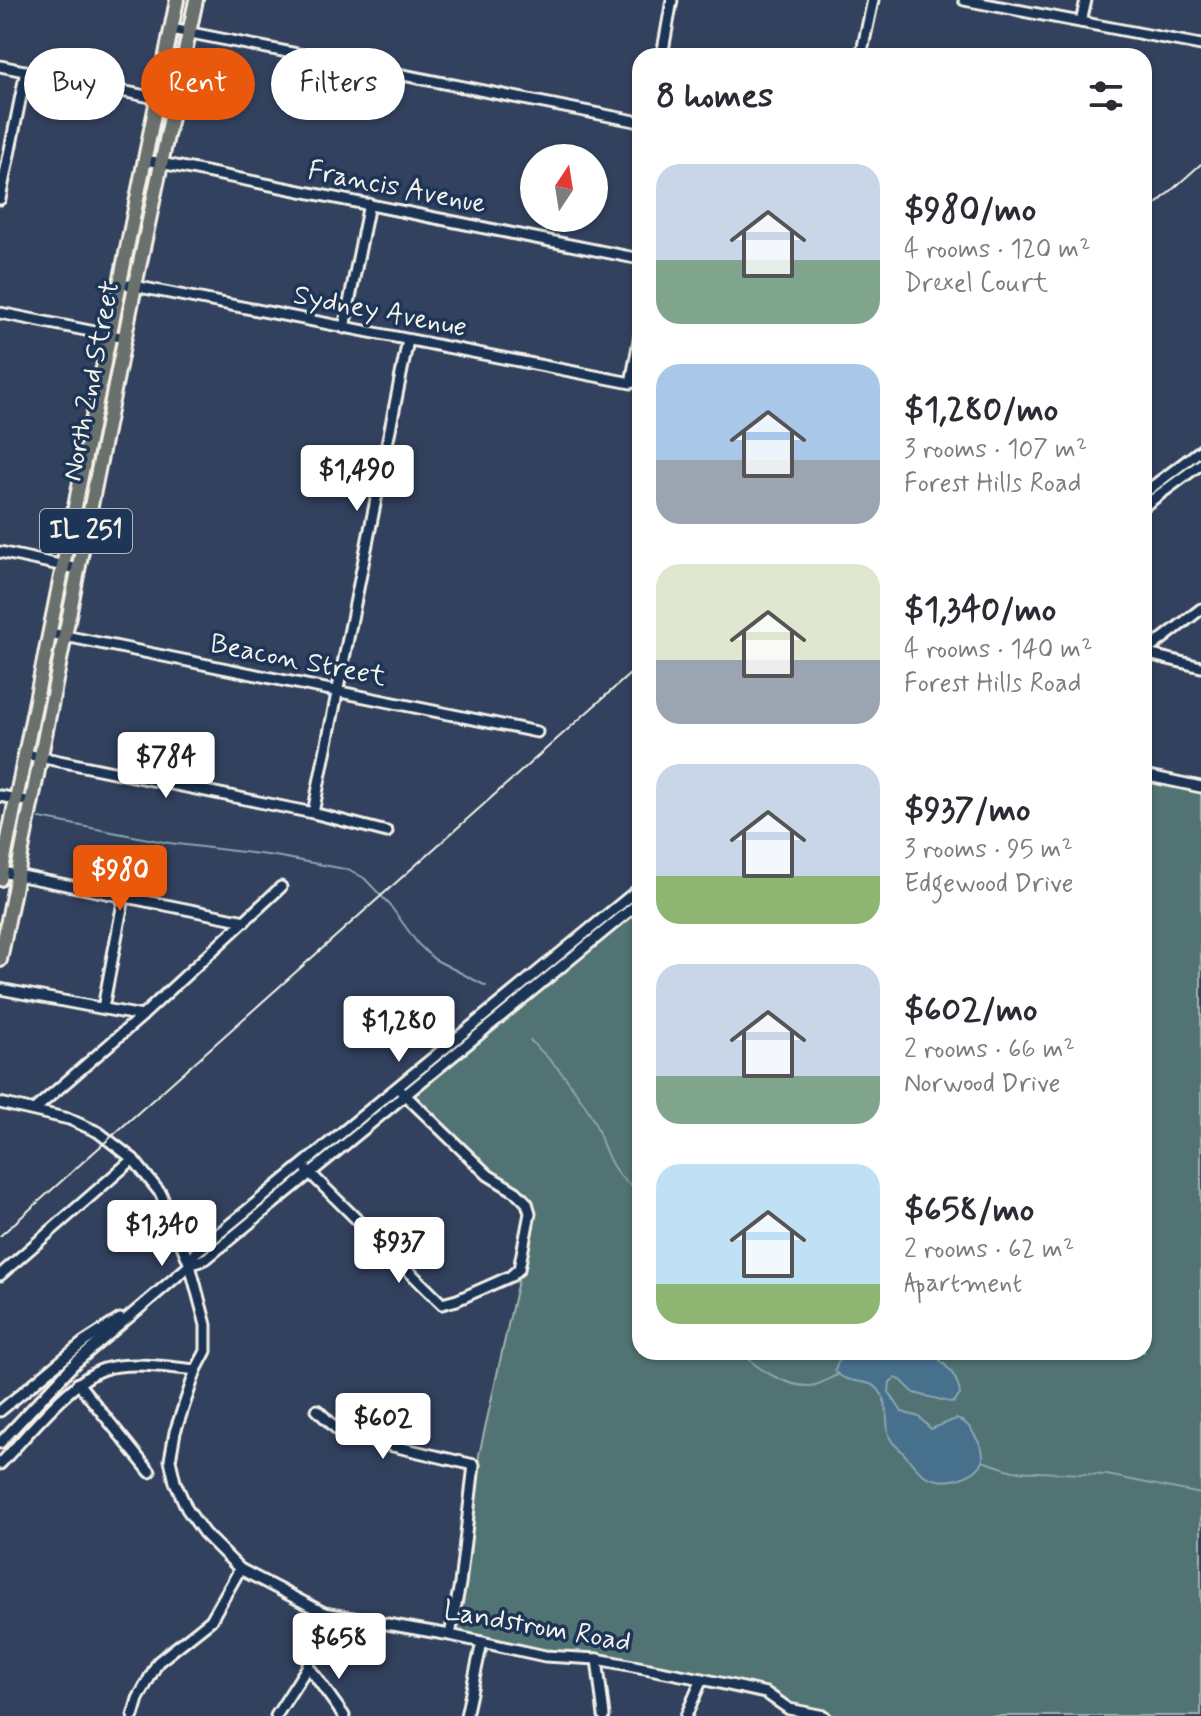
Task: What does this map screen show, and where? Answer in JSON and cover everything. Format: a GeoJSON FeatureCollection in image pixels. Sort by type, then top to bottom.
{"type":"FeatureCollection","features":[{"type":"Feature","properties":{"kind":"main road","name":"North 2nd Street"},"geometry":{"type":"LineString","coordinates":[[167,48],[177,0]]}},
{"type":"Feature","properties":{"kind":"main road","name":"North 2nd Street"},"geometry":{"type":"LineString","coordinates":[[187,48],[196,0]]}},
{"type":"Feature","properties":{"kind":"main road","name":"North 2nd Street"},"geometry":{"type":"LineString","coordinates":[[1,876],[153,120]]}},
{"type":"Feature","properties":{"kind":"main road","name":"North 2nd Street"},"geometry":{"type":"LineString","coordinates":[[0,960],[171,120]]}},
{"type":"Feature","properties":{"kind":"street"},"geometry":{"type":"LineString","coordinates":[[663,48],[672,0]]}},
{"type":"Feature","properties":{"kind":"street"},"geometry":{"type":"LineString","coordinates":[[863,48],[873,0]]}},
{"type":"Feature","properties":{"kind":"street"},"geometry":{"type":"LineString","coordinates":[[964,0],[1201,45]]}},
{"type":"Feature","properties":{"kind":"street"},"geometry":{"type":"LineString","coordinates":[[1081,22],[1086,0]]}},
{"type":"Feature","properties":{"kind":"street"},"geometry":{"type":"LineString","coordinates":[[171,29],[632,120]]}},
{"type":"Feature","properties":{"kind":"street"},"geometry":{"type":"LineString","coordinates":[[0,66],[24,71]]}},
{"type":"Feature","properties":{"kind":"street"},"geometry":{"type":"LineString","coordinates":[[0,199],[24,81]]}},
{"type":"Feature","properties":{"kind":"street","name":"Francis Avenue"},"geometry":{"type":"LineString","coordinates":[[146,160],[632,257]]}},
{"type":"Feature","properties":{"kind":"street"},"geometry":{"type":"LineString","coordinates":[[344,328],[369,204]]}},
{"type":"Feature","properties":{"kind":"street","name":"Sydney Avenue"},"geometry":{"type":"LineString","coordinates":[[120,284],[631,383],[632,378]]}},
{"type":"Feature","properties":{"kind":"street"},"geometry":{"type":"LineString","coordinates":[[0,313],[125,338]]}},
{"type":"Feature","properties":{"kind":"street"},"geometry":{"type":"LineString","coordinates":[[313,813],[408,340]]}},
{"type":"Feature","properties":{"kind":"street"},"geometry":{"type":"LineString","coordinates":[[1152,487],[1201,450]]}},
{"type":"Feature","properties":{"kind":"street"},"geometry":{"type":"LineString","coordinates":[[1152,500],[1201,464]]}},
{"type":"Feature","properties":{"kind":"street"},"geometry":{"type":"LineString","coordinates":[[0,552],[78,569]]}},
{"type":"Feature","properties":{"kind":"street"},"geometry":{"type":"LineString","coordinates":[[1152,647],[1201,609]]}},
{"type":"Feature","properties":{"kind":"street","name":"Beacon Street"},"geometry":{"type":"LineString","coordinates":[[50,633],[537,732]]}},
{"type":"Feature","properties":{"kind":"street"},"geometry":{"type":"LineString","coordinates":[[1152,655],[1201,667]]}},
{"type":"Feature","properties":{"kind":"street"},"geometry":{"type":"LineString","coordinates":[[25,754],[313,813],[387,832]]}},
{"type":"Feature","properties":{"kind":"street"},"geometry":{"type":"LineString","coordinates":[[1152,777],[1201,787]]}},
{"type":"Feature","properties":{"kind":"street"},"geometry":{"type":"LineString","coordinates":[[0,796],[33,802]]}},
{"type":"Feature","properties":{"kind":"street"},"geometry":{"type":"LineString","coordinates":[[1,876],[18,875],[245,921]]}},
{"type":"Feature","properties":{"kind":"street"},"geometry":{"type":"LineString","coordinates":[[34,1110],[142,1016],[281,887]]}},
{"type":"Feature","properties":{"kind":"street"},"geometry":{"type":"LineString","coordinates":[[0,1443],[74,1364],[190,1265],[207,1258],[397,1087],[632,895]]}},
{"type":"Feature","properties":{"kind":"street"},"geometry":{"type":"LineString","coordinates":[[103,1008],[124,897]]}},
{"type":"Feature","properties":{"kind":"street"},"geometry":{"type":"LineString","coordinates":[[306,1168],[405,1094],[632,909]]}},
{"type":"Feature","properties":{"kind":"street"},"geometry":{"type":"LineString","coordinates":[[0,989],[142,1016]]}},
{"type":"Feature","properties":{"kind":"street"},"geometry":{"type":"LineString","coordinates":[[306,1168],[442,1304],[511,1276],[519,1269],[530,1213],[527,1203],[516,1192],[488,1175],[397,1087]]}},
{"type":"Feature","properties":{"kind":"street","name":"Landstrom Road"},"geometry":{"type":"LineString","coordinates":[[0,1103],[69,1119],[98,1132],[133,1159],[161,1194],[190,1265],[206,1325],[206,1351],[196,1370],[175,1432],[170,1460],[175,1482],[187,1509],[204,1533],[240,1569],[324,1613],[450,1635],[545,1656],[597,1659],[702,1679],[766,1693],[789,1709],[818,1715]]}},
{"type":"Feature","properties":{"kind":"street"},"geometry":{"type":"LineString","coordinates":[[0,1275],[133,1159]]}},
{"type":"Feature","properties":{"kind":"street"},"geometry":{"type":"LineString","coordinates":[[0,1411],[84,1342],[156,1295]]}},
{"type":"Feature","properties":{"kind":"street"},"geometry":{"type":"LineString","coordinates":[[0,1464],[78,1383],[104,1369],[154,1367],[196,1370]]}},
{"type":"Feature","properties":{"kind":"street"},"geometry":{"type":"LineString","coordinates":[[78,1383],[150,1472]]}},
{"type":"Feature","properties":{"kind":"street"},"geometry":{"type":"LineString","coordinates":[[317,1410],[342,1434],[474,1465],[460,1584],[450,1635]]}},
{"type":"Feature","properties":{"kind":"street"},"geometry":{"type":"LineString","coordinates":[[133,1716],[138,1699],[158,1662],[211,1620],[240,1569]]}},
{"type":"Feature","properties":{"kind":"street"},"geometry":{"type":"LineString","coordinates":[[276,1716],[308,1666],[324,1613]]}},
{"type":"Feature","properties":{"kind":"street"},"geometry":{"type":"LineString","coordinates":[[466,1716],[482,1642]]}},
{"type":"Feature","properties":{"kind":"street"},"geometry":{"type":"LineString","coordinates":[[597,1659],[604,1716]]}},
{"type":"Feature","properties":{"kind":"street"},"geometry":{"type":"LineString","coordinates":[[308,1666],[344,1716]]}},
{"type":"Feature","properties":{"kind":"street"},"geometry":{"type":"LineString","coordinates":[[686,1716],[702,1679]]}},
{"type":"Feature","properties":{"kind":"green space"},"geometry":{"type":"Polygon","coordinates":[[[1152,779],[1201,788],[1201,1716],[837,1716],[451,1630],[479,1455],[534,1209],[409,1097],[632,914],[632,1360],[1152,1360],[1152,779]]]}},
{"type":"Feature","properties":{"kind":"water"},"geometry":{"type":"Polygon","coordinates":[[[940,1360],[950,1370],[959,1388],[960,1395],[953,1403],[914,1393],[895,1378],[890,1382],[889,1392],[902,1412],[919,1417],[931,1429],[956,1419],[966,1424],[983,1451],[982,1463],[972,1473],[958,1479],[944,1481],[927,1477],[891,1439],[879,1390],[840,1376],[835,1371],[838,1362],[940,1360]]]}},
{"type":"Feature","properties":{"kind":"waterway"},"geometry":{"type":"LineString","coordinates":[[40,818],[169,843],[275,856],[350,870],[364,878],[389,904],[418,944],[434,959],[486,986]]}},
{"type":"Feature","properties":{"kind":"waterway"},"geometry":{"type":"LineString","coordinates":[[530,1040],[560,1071],[583,1102],[610,1160],[619,1175],[632,1186]]}},
{"type":"Feature","properties":{"kind":"waterway"},"geometry":{"type":"LineString","coordinates":[[751,1360],[782,1380],[801,1386],[814,1386],[839,1374]]}},
{"type":"Feature","properties":{"kind":"waterway"},"geometry":{"type":"LineString","coordinates":[[982,1461],[1013,1471],[1107,1475],[1201,1494]]}},
{"type":"Feature","properties":{"kind":"railway"},"geometry":{"type":"LineString","coordinates":[[1152,208],[1201,164]]}},
{"type":"Feature","properties":{"kind":"railway"},"geometry":{"type":"LineString","coordinates":[[0,1236],[632,672]]}}]}
